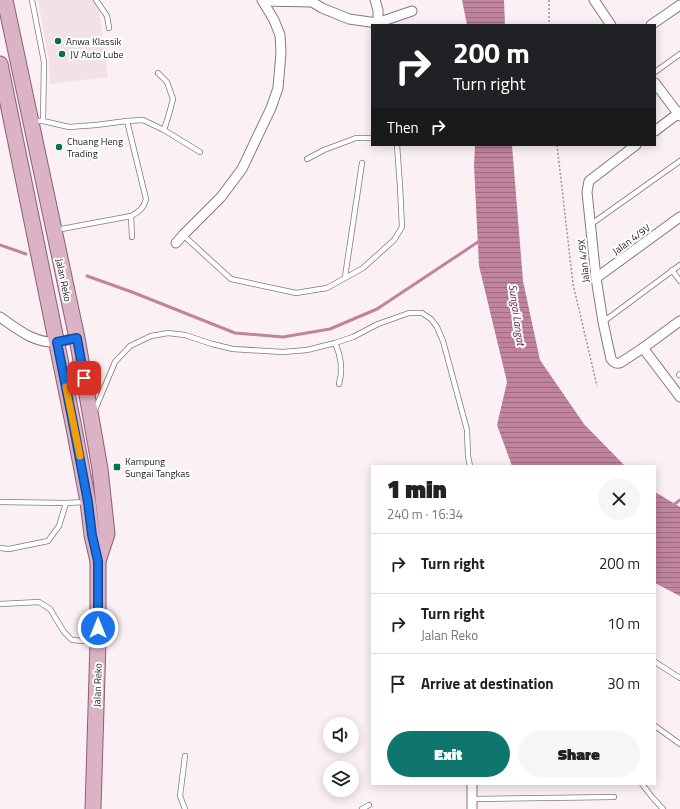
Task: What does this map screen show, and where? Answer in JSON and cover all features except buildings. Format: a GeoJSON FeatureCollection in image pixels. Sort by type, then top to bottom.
{"type":"FeatureCollection","features":[{"type":"Feature","properties":{"kind":"main road","name":"Jalan Reko"},"geometry":{"type":"LineString","coordinates":[[5,0],[37,121],[54,231],[77,338],[100,469],[107,534],[98,561]]}},
{"type":"Feature","properties":{"kind":"main road","name":"Jalan Reko"},"geometry":{"type":"LineString","coordinates":[[0,64],[74,428],[88,502],[92,535],[98,561],[98,642],[93,809]]}},
{"type":"Feature","properties":{"kind":"street"},"geometry":{"type":"LineString","coordinates":[[375,0],[378,10],[377,24]]}},
{"type":"Feature","properties":{"kind":"street"},"geometry":{"type":"LineString","coordinates":[[594,0],[610,24]]}},
{"type":"Feature","properties":{"kind":"street"},"geometry":{"type":"LineString","coordinates":[[262,1],[312,2],[322,8],[349,18],[377,24],[412,11]]}},
{"type":"Feature","properties":{"kind":"street"},"geometry":{"type":"LineString","coordinates":[[176,243],[221,197],[242,168],[271,108],[278,88],[281,53],[280,36],[274,20],[262,1]]}},
{"type":"Feature","properties":{"kind":"street"},"geometry":{"type":"LineString","coordinates":[[652,24],[680,4]]}},
{"type":"Feature","properties":{"kind":"street"},"geometry":{"type":"LineString","coordinates":[[656,84],[679,114],[656,130]]}},
{"type":"Feature","properties":{"kind":"street","name":"Jalan 4/9X"},"geometry":{"type":"LineString","coordinates":[[635,146],[589,181],[587,192],[596,278],[611,359],[616,364],[620,364],[643,348]]}},
{"type":"Feature","properties":{"kind":"street","name":"Jalan 4/9V"},"geometry":{"type":"LineString","coordinates":[[596,278],[680,217]]}},
{"type":"Feature","properties":{"kind":"street"},"geometry":{"type":"LineString","coordinates":[[0,317],[37,340],[57,342],[77,338]]}},
{"type":"Feature","properties":{"kind":"street"},"geometry":{"type":"LineString","coordinates":[[680,321],[643,348],[680,397]]}},
{"type":"Feature","properties":{"kind":"street"},"geometry":{"type":"LineString","coordinates":[[472,785],[472,809]]}},
{"type":"Feature","properties":{"kind":"lane"},"geometry":{"type":"LineString","coordinates":[[32,0],[44,62],[37,121],[69,127],[96,126],[143,120],[164,130],[200,152]]}},
{"type":"Feature","properties":{"kind":"lane"},"geometry":{"type":"LineString","coordinates":[[96,0],[107,16],[109,28]]}},
{"type":"Feature","properties":{"kind":"lane"},"geometry":{"type":"LineString","coordinates":[[656,71],[680,54]]}},
{"type":"Feature","properties":{"kind":"lane"},"geometry":{"type":"LineString","coordinates":[[158,73],[167,82],[173,99],[164,130]]}},
{"type":"Feature","properties":{"kind":"lane"},"geometry":{"type":"LineString","coordinates":[[54,231],[131,216],[139,212],[142,208],[146,199],[127,121]]}},
{"type":"Feature","properties":{"kind":"lane"},"geometry":{"type":"LineString","coordinates":[[308,159],[324,150],[356,138],[371,138]]}},
{"type":"Feature","properties":{"kind":"lane"},"geometry":{"type":"LineString","coordinates":[[183,235],[231,279],[296,292],[326,288],[363,268],[394,240],[402,227],[397,146]]}},
{"type":"Feature","properties":{"kind":"lane"},"geometry":{"type":"LineString","coordinates":[[590,226],[680,161]]}},
{"type":"Feature","properties":{"kind":"lane"},"geometry":{"type":"LineString","coordinates":[[345,277],[362,163]]}},
{"type":"Feature","properties":{"kind":"lane"},"geometry":{"type":"LineString","coordinates":[[131,216],[132,237]]}},
{"type":"Feature","properties":{"kind":"lane"},"geometry":{"type":"LineString","coordinates":[[603,322],[680,265]]}},
{"type":"Feature","properties":{"kind":"lane"},"geometry":{"type":"LineString","coordinates":[[672,270],[680,281]]}},
{"type":"Feature","properties":{"kind":"lane"},"geometry":{"type":"LineString","coordinates":[[91,419],[115,362],[130,346],[151,336],[168,333],[233,349],[283,352],[308,350],[353,337],[378,324],[408,313],[422,313],[431,319],[437,327],[443,341],[467,430],[470,465]]}},
{"type":"Feature","properties":{"kind":"lane"},"geometry":{"type":"LineString","coordinates":[[335,343],[339,351],[341,364],[340,384]]}},
{"type":"Feature","properties":{"kind":"lane"},"geometry":{"type":"LineString","coordinates":[[0,502],[66,504],[88,502]]}},
{"type":"Feature","properties":{"kind":"lane"},"geometry":{"type":"LineString","coordinates":[[0,548],[9,549],[48,541],[59,526],[66,504]]}},
{"type":"Feature","properties":{"kind":"lane"},"geometry":{"type":"LineString","coordinates":[[0,604],[39,602],[50,609],[64,632],[72,640],[98,642]]}},
{"type":"Feature","properties":{"kind":"lane"},"geometry":{"type":"LineString","coordinates":[[656,663],[680,678]]}},
{"type":"Feature","properties":{"kind":"lane"},"geometry":{"type":"LineString","coordinates":[[656,727],[680,744]]}},
{"type":"Feature","properties":{"kind":"lane"},"geometry":{"type":"LineString","coordinates":[[185,756],[180,796],[185,809]]}},
{"type":"Feature","properties":{"kind":"lane"},"geometry":{"type":"LineString","coordinates":[[643,785],[663,809]]}},
{"type":"Feature","properties":{"kind":"lane"},"geometry":{"type":"LineString","coordinates":[[472,799],[614,798]]}},
{"type":"Feature","properties":{"kind":"lane"},"geometry":{"type":"LineString","coordinates":[[362,809],[369,805]]}},
{"type":"Feature","properties":{"kind":"path"},"geometry":{"type":"LineString","coordinates":[[548,0],[550,24]]}},
{"type":"Feature","properties":{"kind":"path"},"geometry":{"type":"LineString","coordinates":[[557,146],[573,284],[597,386]]}},
{"type":"Feature","properties":{"kind":"shaded area"},"geometry":{"type":"Polygon","coordinates":[[[38,0],[98,0],[108,77],[50,84],[49,60],[38,0]]]}},
{"type":"Feature","properties":{"kind":"water"},"geometry":{"type":"Polygon","coordinates":[[[462,0],[504,0],[505,24],[467,24],[462,0]]]}},
{"type":"Feature","properties":{"kind":"water","name":"Sungai Langat"},"geometry":{"type":"Polygon","coordinates":[[[475,146],[512,146],[523,281],[540,360],[584,424],[624,465],[512,465],[497,425],[507,382],[479,266],[474,166],[475,146]]]}},
{"type":"Feature","properties":{"kind":"water"},"geometry":{"type":"Polygon","coordinates":[[[656,493],[680,507],[680,596],[656,584],[656,493]]]}},
{"type":"Feature","properties":{"kind":"waterway"},"geometry":{"type":"LineString","coordinates":[[87,276],[132,292],[235,333],[283,337],[330,329],[377,309],[481,240]]}},
{"type":"Feature","properties":{"kind":"waterway"},"geometry":{"type":"LineString","coordinates":[[0,245],[26,254]]}},
{"type":"Feature","properties":{"kind":"waterway"},"geometry":{"type":"LineString","coordinates":[[672,506],[680,500]]}},
{"type":"Feature","properties":{"kind":"slow traffic"},"geometry":{"type":"LineString","coordinates":[[66,387],[80,456]]}},
{"type":"Feature","properties":{"kind":"place","name":"Anwa Klassik"},"geometry":{"type":"Point","coordinates":[58,41]}},
{"type":"Feature","properties":{"kind":"place","name":"JV Auto Lube"},"geometry":{"type":"Point","coordinates":[62,54]}},
{"type":"Feature","properties":{"kind":"place","name":"Chuang Heng Trading"},"geometry":{"type":"Point","coordinates":[59,147]}},
{"type":"Feature","properties":{"kind":"place","name":"Kampung Sungai Tangkas"},"geometry":{"type":"Point","coordinates":[117,467]}},
{"type":"Feature","properties":{"kind":"route"},"geometry":{"type":"LineString","coordinates":[[84,378],[77,338],[57,342],[98,561],[98,628]]}}]}
